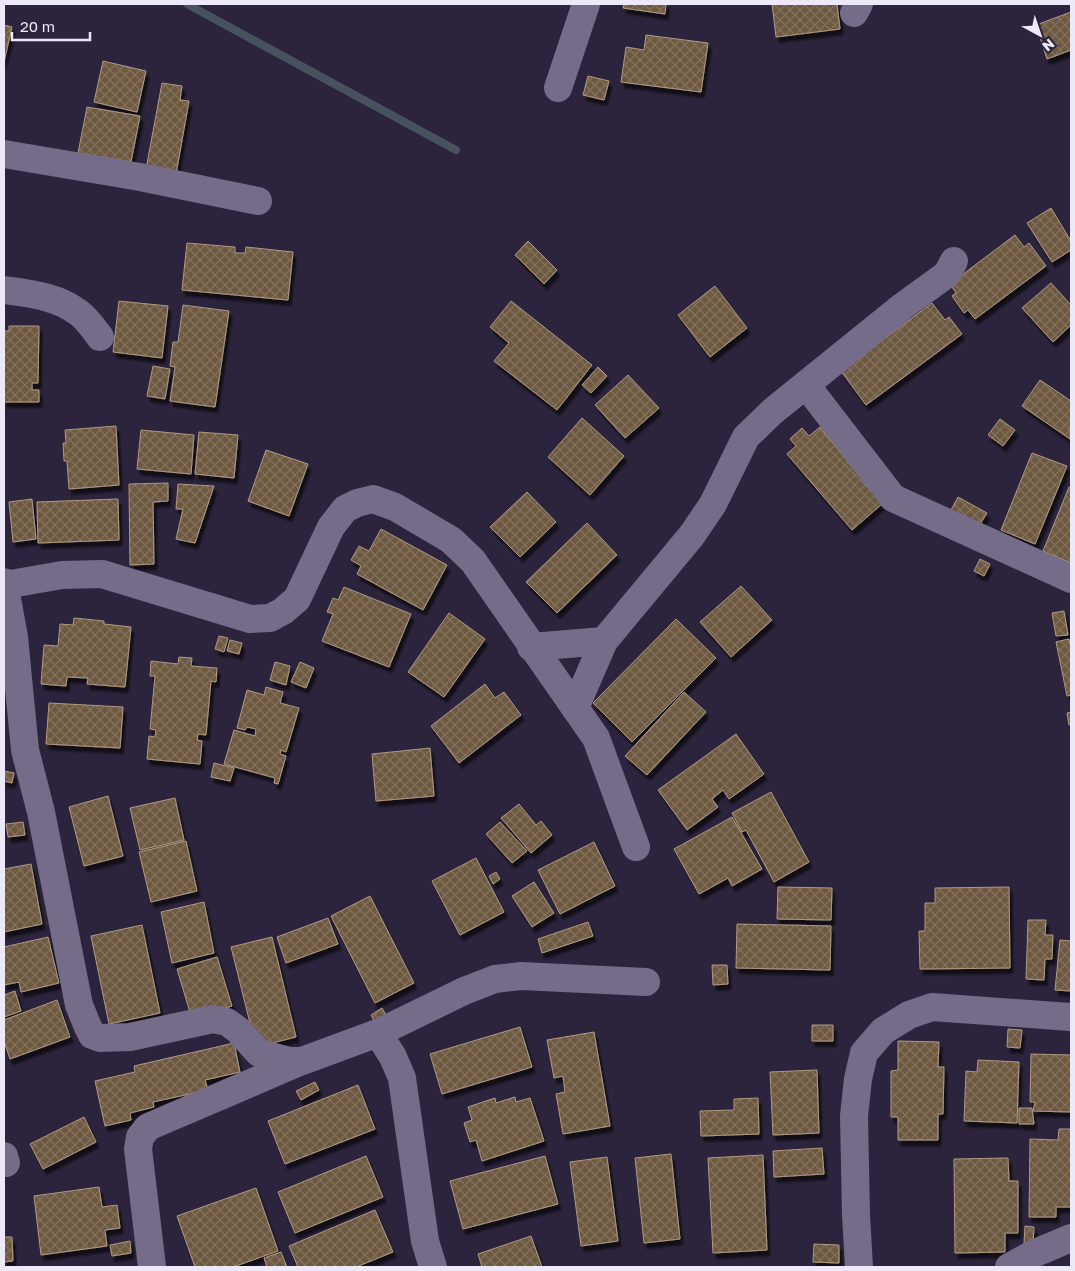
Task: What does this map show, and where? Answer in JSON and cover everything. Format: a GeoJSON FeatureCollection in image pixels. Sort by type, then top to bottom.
{"type":"FeatureCollection","features":[{"type":"Feature","properties":{"kind":"street"},"geometry":{"type":"LineString","coordinates":[[558,88],[586,4]]}},
{"type":"Feature","properties":{"kind":"street"},"geometry":{"type":"LineString","coordinates":[[4,154],[140,177],[258,201]]}},
{"type":"Feature","properties":{"kind":"street"},"geometry":{"type":"LineString","coordinates":[[575,708],[604,641],[692,535],[713,504],[746,437],[773,411],[902,306],[947,274],[954,261]]}},
{"type":"Feature","properties":{"kind":"street"},"geometry":{"type":"LineString","coordinates":[[4,290],[58,300],[81,314],[100,337]]}},
{"type":"Feature","properties":{"kind":"street"},"geometry":{"type":"LineString","coordinates":[[806,385],[893,498],[1071,579]]}},
{"type":"Feature","properties":{"kind":"street"},"geometry":{"type":"LineString","coordinates":[[302,1061],[290,1061],[259,1052],[238,1030],[227,1022],[213,1019],[130,1037],[100,1038],[92,1035],[79,1005],[41,812],[14,749],[14,637],[4,584],[62,576],[102,574],[250,619],[270,618],[283,611],[297,599],[331,527],[345,509],[356,503],[373,499],[395,507],[451,540],[472,561],[596,738],[636,847]]}},
{"type":"Feature","properties":{"kind":"street"},"geometry":{"type":"LineString","coordinates":[[531,647],[604,641]]}},
{"type":"Feature","properties":{"kind":"street"},"geometry":{"type":"LineString","coordinates":[[152,1267],[138,1148],[140,1137],[148,1127],[302,1061],[378,1033],[464,991],[495,979],[521,976],[646,982]]}},
{"type":"Feature","properties":{"kind":"street"},"geometry":{"type":"LineString","coordinates":[[859,1267],[854,1116],[858,1079],[864,1052],[884,1031],[909,1016],[932,1008],[1070,1017]]}},
{"type":"Feature","properties":{"kind":"street"},"geometry":{"type":"LineString","coordinates":[[378,1033],[393,1057],[402,1078],[425,1241],[433,1267]]}},
{"type":"Feature","properties":{"kind":"street"},"geometry":{"type":"LineString","coordinates":[[1009,1267],[1033,1254],[1071,1238]]}},
{"type":"Feature","properties":{"kind":"building"},"geometry":{"type":"Polygon","coordinates":[[[624,4],[666,4],[665,14],[623,8],[624,4]]]}},
{"type":"Feature","properties":{"kind":"building"},"geometry":{"type":"Polygon","coordinates":[[[772,4],[837,4],[840,29],[776,37],[772,4]]]}},
{"type":"Feature","properties":{"kind":"building"},"geometry":{"type":"Polygon","coordinates":[[[1071,12],[1071,50],[1047,59],[1036,25],[1071,12]]]}},
{"type":"Feature","properties":{"kind":"building"},"geometry":{"type":"Polygon","coordinates":[[[4,25],[12,27],[4,62],[4,25]]]}},
{"type":"Feature","properties":{"kind":"building"},"geometry":{"type":"Polygon","coordinates":[[[646,35],[708,43],[701,92],[621,82],[626,47],[644,50],[646,35]]]}},
{"type":"Feature","properties":{"kind":"building"},"geometry":{"type":"Polygon","coordinates":[[[103,61],[146,71],[137,112],[94,102],[103,61]]]}},
{"type":"Feature","properties":{"kind":"building"},"geometry":{"type":"Polygon","coordinates":[[[588,76],[609,81],[604,100],[583,95],[588,76]]]}},
{"type":"Feature","properties":{"kind":"building"},"geometry":{"type":"Polygon","coordinates":[[[162,83],[182,86],[180,100],[189,101],[176,174],[146,169],[162,83]]]}},
{"type":"Feature","properties":{"kind":"building"},"geometry":{"type":"Polygon","coordinates":[[[87,107],[140,116],[131,162],[78,153],[87,107]]]}},
{"type":"Feature","properties":{"kind":"building"},"geometry":{"type":"Polygon","coordinates":[[[1051,208],[1071,241],[1071,250],[1052,262],[1027,223],[1051,208]]]}},
{"type":"Feature","properties":{"kind":"building"},"geometry":{"type":"Polygon","coordinates":[[[1015,235],[1024,247],[1029,243],[1046,266],[975,319],[968,310],[964,313],[952,296],[956,293],[950,284],[1015,235]]]}},
{"type":"Feature","properties":{"kind":"building"},"geometry":{"type":"Polygon","coordinates":[[[528,241],[557,270],[544,284],[515,255],[528,241]]]}},
{"type":"Feature","properties":{"kind":"building"},"geometry":{"type":"Polygon","coordinates":[[[187,243],[235,247],[235,253],[245,253],[246,247],[293,252],[288,300],[182,290],[187,243]]]}},
{"type":"Feature","properties":{"kind":"building"},"geometry":{"type":"Polygon","coordinates":[[[1051,283],[1071,305],[1071,325],[1053,342],[1022,308],[1051,283]]]}},
{"type":"Feature","properties":{"kind":"building"},"geometry":{"type":"Polygon","coordinates":[[[715,286],[747,328],[710,357],[678,315],[715,286]]]}},
{"type":"Feature","properties":{"kind":"building"},"geometry":{"type":"Polygon","coordinates":[[[119,301],[168,306],[162,358],[113,352],[119,301]]]}},
{"type":"Feature","properties":{"kind":"building"},"geometry":{"type":"Polygon","coordinates":[[[511,301],[592,365],[557,410],[494,361],[509,343],[490,327],[511,301]]]}},
{"type":"Feature","properties":{"kind":"building"},"geometry":{"type":"Polygon","coordinates":[[[932,303],[945,320],[949,317],[962,334],[866,405],[841,371],[932,303]]]}},
{"type":"Feature","properties":{"kind":"building"},"geometry":{"type":"Polygon","coordinates":[[[183,305],[229,311],[215,407],[170,401],[175,367],[170,366],[173,342],[178,342],[183,305]]]}},
{"type":"Feature","properties":{"kind":"building"},"geometry":{"type":"Polygon","coordinates":[[[9,326],[39,326],[38,383],[32,383],[32,390],[39,390],[39,402],[4,402],[4,331],[9,331],[9,326]]]}},
{"type":"Feature","properties":{"kind":"building"},"geometry":{"type":"Polygon","coordinates":[[[153,366],[170,369],[165,399],[147,396],[153,366]]]}},
{"type":"Feature","properties":{"kind":"building"},"geometry":{"type":"Polygon","coordinates":[[[598,367],[607,376],[591,393],[582,385],[598,367]]]}},
{"type":"Feature","properties":{"kind":"building"},"geometry":{"type":"Polygon","coordinates":[[[628,375],[659,408],[625,438],[595,405],[628,375]]]}},
{"type":"Feature","properties":{"kind":"building"},"geometry":{"type":"Polygon","coordinates":[[[1040,380],[1071,401],[1070,439],[1022,406],[1040,380]]]}},
{"type":"Feature","properties":{"kind":"building"},"geometry":{"type":"Polygon","coordinates":[[[582,418],[624,456],[590,495],[548,457],[582,418]]]}},
{"type":"Feature","properties":{"kind":"building"},"geometry":{"type":"Polygon","coordinates":[[[1000,419],[1015,430],[1003,446],[988,435],[1000,419]]]}},
{"type":"Feature","properties":{"kind":"building"},"geometry":{"type":"Polygon","coordinates":[[[116,426],[119,485],[69,489],[67,461],[64,461],[63,443],[66,443],[65,430],[116,426]]]}},
{"type":"Feature","properties":{"kind":"building"},"geometry":{"type":"Polygon","coordinates":[[[820,427],[882,504],[852,530],[787,454],[796,446],[790,439],[802,428],[809,436],[820,427]]]}},
{"type":"Feature","properties":{"kind":"building"},"geometry":{"type":"Polygon","coordinates":[[[141,430],[194,435],[191,474],[137,469],[141,430]]]}},
{"type":"Feature","properties":{"kind":"building"},"geometry":{"type":"Polygon","coordinates":[[[199,432],[238,435],[234,478],[195,474],[199,432]]]}},
{"type":"Feature","properties":{"kind":"building"},"geometry":{"type":"Polygon","coordinates":[[[266,450],[308,464],[289,516],[248,501],[266,450]]]}},
{"type":"Feature","properties":{"kind":"building"},"geometry":{"type":"Polygon","coordinates":[[[1032,453],[1067,466],[1035,544],[1001,530],[1032,453]]]}},
{"type":"Feature","properties":{"kind":"building"},"geometry":{"type":"Polygon","coordinates":[[[168,483],[168,501],[153,502],[154,564],[130,565],[129,484],[168,483]]]}},
{"type":"Feature","properties":{"kind":"building"},"geometry":{"type":"Polygon","coordinates":[[[178,484],[214,486],[195,543],[176,539],[183,509],[176,509],[178,484]]]}},
{"type":"Feature","properties":{"kind":"building"},"geometry":{"type":"Polygon","coordinates":[[[1069,487],[1071,487],[1071,563],[1043,551],[1069,487]]]}},
{"type":"Feature","properties":{"kind":"building"},"geometry":{"type":"Polygon","coordinates":[[[527,492],[556,522],[520,557],[490,527],[527,492]]]}},
{"type":"Feature","properties":{"kind":"building"},"geometry":{"type":"Polygon","coordinates":[[[958,497],[987,513],[979,526],[951,510],[958,497]]]}},
{"type":"Feature","properties":{"kind":"building"},"geometry":{"type":"Polygon","coordinates":[[[32,499],[36,539],[13,542],[9,502],[32,499]]]}},
{"type":"Feature","properties":{"kind":"building"},"geometry":{"type":"Polygon","coordinates":[[[118,499],[119,540],[38,543],[37,502],[118,499]]]}},
{"type":"Feature","properties":{"kind":"building"},"geometry":{"type":"Polygon","coordinates":[[[587,523],[617,555],[557,613],[526,582],[587,523]]]}},
{"type":"Feature","properties":{"kind":"building"},"geometry":{"type":"Polygon","coordinates":[[[381,529],[447,565],[423,610],[357,574],[361,566],[351,560],[359,546],[369,551],[381,529]]]}},
{"type":"Feature","properties":{"kind":"building"},"geometry":{"type":"Polygon","coordinates":[[[980,559],[990,564],[984,576],[974,571],[980,559]]]}},
{"type":"Feature","properties":{"kind":"building"},"geometry":{"type":"Polygon","coordinates":[[[741,586],[772,620],[731,657],[700,622],[741,586]]]}},
{"type":"Feature","properties":{"kind":"building"},"geometry":{"type":"Polygon","coordinates":[[[344,587],[411,614],[389,667],[322,641],[333,614],[327,612],[333,598],[338,600],[344,587]]]}},
{"type":"Feature","properties":{"kind":"building"},"geometry":{"type":"Polygon","coordinates":[[[1064,611],[1068,635],[1056,636],[1052,613],[1064,611]]]}},
{"type":"Feature","properties":{"kind":"building"},"geometry":{"type":"Polygon","coordinates":[[[449,613],[485,639],[444,697],[408,672],[449,613]]]}},
{"type":"Feature","properties":{"kind":"building"},"geometry":{"type":"Polygon","coordinates":[[[74,618],[104,621],[104,624],[131,627],[125,687],[87,684],[88,678],[67,677],[66,686],[41,684],[44,645],[58,646],[60,624],[73,625],[74,618]]]}},
{"type":"Feature","properties":{"kind":"building"},"geometry":{"type":"Polygon","coordinates":[[[676,619],[716,658],[632,742],[593,703],[676,619]]]}},
{"type":"Feature","properties":{"kind":"building"},"geometry":{"type":"Polygon","coordinates":[[[219,636],[228,638],[224,652],[215,649],[219,636]]]}},
{"type":"Feature","properties":{"kind":"building"},"geometry":{"type":"Polygon","coordinates":[[[1069,639],[1071,649],[1071,695],[1067,696],[1056,642],[1069,639]]]}},
{"type":"Feature","properties":{"kind":"building"},"geometry":{"type":"Polygon","coordinates":[[[230,640],[242,643],[239,654],[227,651],[230,640]]]}},
{"type":"Feature","properties":{"kind":"building"},"geometry":{"type":"Polygon","coordinates":[[[179,657],[192,658],[191,666],[217,668],[216,682],[211,681],[206,735],[198,734],[197,740],[202,741],[200,764],[147,759],[149,736],[155,737],[156,730],[150,729],[155,676],[150,676],[151,661],[178,664],[179,657]]]}},
{"type":"Feature","properties":{"kind":"building"},"geometry":{"type":"Polygon","coordinates":[[[275,662],[290,666],[286,685],[270,680],[275,662]]]}},
{"type":"Feature","properties":{"kind":"building"},"geometry":{"type":"Polygon","coordinates":[[[300,662],[314,668],[306,688],[291,682],[300,662]]]}},
{"type":"Feature","properties":{"kind":"building"},"geometry":{"type":"Polygon","coordinates":[[[485,684],[495,698],[504,692],[521,715],[459,763],[431,726],[485,684]]]}},
{"type":"Feature","properties":{"kind":"building"},"geometry":{"type":"Polygon","coordinates":[[[266,687],[283,692],[280,703],[299,708],[286,752],[281,750],[280,754],[286,756],[278,784],[274,783],[275,778],[224,764],[234,730],[255,736],[256,729],[247,727],[245,730],[237,728],[247,690],[264,695],[266,687]]]}},
{"type":"Feature","properties":{"kind":"building"},"geometry":{"type":"Polygon","coordinates":[[[684,692],[706,712],[647,775],[625,756],[684,692]]]}},
{"type":"Feature","properties":{"kind":"building"},"geometry":{"type":"Polygon","coordinates":[[[49,703],[123,707],[120,748],[46,744],[49,703]]]}},
{"type":"Feature","properties":{"kind":"building"},"geometry":{"type":"Polygon","coordinates":[[[1071,712],[1071,724],[1069,725],[1067,713],[1071,712]]]}},
{"type":"Feature","properties":{"kind":"building"},"geometry":{"type":"Polygon","coordinates":[[[736,734],[764,774],[729,799],[723,790],[712,799],[718,807],[687,830],[658,790],[736,734]]]}},
{"type":"Feature","properties":{"kind":"building"},"geometry":{"type":"Polygon","coordinates":[[[430,748],[434,796],[376,801],[372,754],[430,748]]]}},
{"type":"Feature","properties":{"kind":"building"},"geometry":{"type":"Polygon","coordinates":[[[214,763],[234,768],[230,781],[211,777],[214,763]]]}},
{"type":"Feature","properties":{"kind":"building"},"geometry":{"type":"Polygon","coordinates":[[[4,771],[14,773],[12,783],[4,781],[4,771]]]}},
{"type":"Feature","properties":{"kind":"building"},"geometry":{"type":"Polygon","coordinates":[[[771,792],[809,862],[774,882],[746,830],[742,832],[732,813],[771,792]]]}},
{"type":"Feature","properties":{"kind":"building"},"geometry":{"type":"Polygon","coordinates":[[[108,796],[123,856],[84,866],[69,807],[108,796]]]}},
{"type":"Feature","properties":{"kind":"building"},"geometry":{"type":"Polygon","coordinates":[[[175,798],[184,840],[140,850],[130,808],[175,798]]]}},
{"type":"Feature","properties":{"kind":"building"},"geometry":{"type":"Polygon","coordinates":[[[519,804],[536,825],[541,821],[552,835],[531,853],[501,818],[519,804]]]}},
{"type":"Feature","properties":{"kind":"building"},"geometry":{"type":"Polygon","coordinates":[[[732,817],[762,869],[732,886],[728,878],[699,894],[674,849],[732,817]]]}},
{"type":"Feature","properties":{"kind":"building"},"geometry":{"type":"Polygon","coordinates":[[[23,822],[25,835],[8,837],[6,824],[23,822]]]}},
{"type":"Feature","properties":{"kind":"building"},"geometry":{"type":"Polygon","coordinates":[[[500,822],[527,851],[512,863],[486,834],[500,822]]]}},
{"type":"Feature","properties":{"kind":"building"},"geometry":{"type":"Polygon","coordinates":[[[186,841],[197,891],[151,902],[139,852],[186,841]]]}},
{"type":"Feature","properties":{"kind":"building"},"geometry":{"type":"Polygon","coordinates":[[[594,842],[615,886],[560,914],[538,870],[594,842]]]}},
{"type":"Feature","properties":{"kind":"building"},"geometry":{"type":"Polygon","coordinates":[[[476,858],[504,912],[460,935],[432,881],[476,858]]]}},
{"type":"Feature","properties":{"kind":"building"},"geometry":{"type":"Polygon","coordinates":[[[31,864],[42,924],[4,932],[4,869],[31,864]]]}},
{"type":"Feature","properties":{"kind":"building"},"geometry":{"type":"Polygon","coordinates":[[[496,872],[500,879],[493,884],[489,876],[496,872]]]}},
{"type":"Feature","properties":{"kind":"building"},"geometry":{"type":"Polygon","coordinates":[[[534,882],[554,913],[532,927],[512,896],[534,882]]]}},
{"type":"Feature","properties":{"kind":"building"},"geometry":{"type":"Polygon","coordinates":[[[778,887],[832,888],[831,920],[777,919],[778,887]]]}},
{"type":"Feature","properties":{"kind":"building"},"geometry":{"type":"Polygon","coordinates":[[[1009,887],[1010,968],[920,969],[919,931],[925,931],[925,903],[935,903],[935,888],[1009,887]]]}},
{"type":"Feature","properties":{"kind":"building"},"geometry":{"type":"Polygon","coordinates":[[[370,896],[414,983],[375,1003],[331,916],[370,896]]]}},
{"type":"Feature","properties":{"kind":"building"},"geometry":{"type":"Polygon","coordinates":[[[204,902],[214,953],[172,963],[161,912],[204,902]]]}},
{"type":"Feature","properties":{"kind":"building"},"geometry":{"type":"Polygon","coordinates":[[[328,918],[338,944],[286,963],[277,937],[328,918]]]}},
{"type":"Feature","properties":{"kind":"building"},"geometry":{"type":"Polygon","coordinates":[[[1028,920],[1046,920],[1045,935],[1053,935],[1052,959],[1045,959],[1044,980],[1026,979],[1028,920]]]}},
{"type":"Feature","properties":{"kind":"building"},"geometry":{"type":"Polygon","coordinates":[[[588,922],[593,936],[542,953],[538,939],[588,922]]]}},
{"type":"Feature","properties":{"kind":"building"},"geometry":{"type":"Polygon","coordinates":[[[737,924],[831,926],[830,970],[736,968],[737,924]]]}},
{"type":"Feature","properties":{"kind":"building"},"geometry":{"type":"Polygon","coordinates":[[[142,925],[160,1013],[109,1024],[91,936],[142,925]]]}},
{"type":"Feature","properties":{"kind":"building"},"geometry":{"type":"Polygon","coordinates":[[[48,937],[59,983],[21,992],[19,982],[4,985],[4,947],[48,937]]]}},
{"type":"Feature","properties":{"kind":"building"},"geometry":{"type":"Polygon","coordinates":[[[272,937],[296,1037],[256,1047],[231,947],[272,937]]]}},
{"type":"Feature","properties":{"kind":"building"},"geometry":{"type":"Polygon","coordinates":[[[1060,940],[1071,941],[1071,991],[1055,990],[1060,940]]]}},
{"type":"Feature","properties":{"kind":"building"},"geometry":{"type":"Polygon","coordinates":[[[217,957],[232,1006],[192,1019],[177,969],[217,957]]]}},
{"type":"Feature","properties":{"kind":"building"},"geometry":{"type":"Polygon","coordinates":[[[712,965],[727,965],[728,984],[713,985],[712,965]]]}},
{"type":"Feature","properties":{"kind":"building"},"geometry":{"type":"Polygon","coordinates":[[[15,991],[21,1011],[4,1017],[4,995],[15,991]]]}},
{"type":"Feature","properties":{"kind":"building"},"geometry":{"type":"Polygon","coordinates":[[[57,1000],[70,1037],[10,1059],[4,1041],[4,1020],[57,1000]]]}},
{"type":"Feature","properties":{"kind":"building"},"geometry":{"type":"Polygon","coordinates":[[[382,1008],[390,1022],[378,1028],[371,1015],[382,1008]]]}},
{"type":"Feature","properties":{"kind":"building"},"geometry":{"type":"Polygon","coordinates":[[[812,1025],[833,1025],[833,1041],[812,1041],[812,1025]]]}},
{"type":"Feature","properties":{"kind":"building"},"geometry":{"type":"Polygon","coordinates":[[[520,1027],[532,1067],[442,1094],[430,1054],[520,1027]]]}},
{"type":"Feature","properties":{"kind":"building"},"geometry":{"type":"Polygon","coordinates":[[[1008,1029],[1022,1030],[1020,1048],[1007,1047],[1008,1029]]]}},
{"type":"Feature","properties":{"kind":"building"},"geometry":{"type":"Polygon","coordinates":[[[594,1032],[610,1126],[563,1134],[556,1094],[565,1092],[563,1076],[554,1078],[547,1040],[594,1032]]]}},
{"type":"Feature","properties":{"kind":"building"},"geometry":{"type":"Polygon","coordinates":[[[898,1041],[939,1042],[938,1067],[944,1067],[943,1114],[938,1114],[938,1140],[898,1140],[898,1117],[891,1117],[891,1071],[898,1070],[898,1041]]]}},
{"type":"Feature","properties":{"kind":"building"},"geometry":{"type":"Polygon","coordinates":[[[234,1043],[240,1072],[205,1080],[208,1090],[153,1102],[154,1107],[130,1113],[131,1120],[105,1126],[95,1081],[135,1072],[134,1066],[234,1043]]]}},
{"type":"Feature","properties":{"kind":"building"},"geometry":{"type":"Polygon","coordinates":[[[1031,1054],[1071,1055],[1071,1112],[1033,1111],[1035,1102],[1030,1102],[1031,1054]]]}},
{"type":"Feature","properties":{"kind":"building"},"geometry":{"type":"Polygon","coordinates":[[[978,1060],[1019,1062],[1017,1123],[964,1121],[966,1071],[977,1072],[978,1060]]]}},
{"type":"Feature","properties":{"kind":"building"},"geometry":{"type":"Polygon","coordinates":[[[817,1070],[819,1133],[773,1135],[770,1072],[817,1070]]]}},
{"type":"Feature","properties":{"kind":"building"},"geometry":{"type":"Polygon","coordinates":[[[315,1082],[319,1090],[301,1100],[296,1091],[315,1082]]]}},
{"type":"Feature","properties":{"kind":"building"},"geometry":{"type":"Polygon","coordinates":[[[358,1085],[375,1129],[285,1164],[268,1121],[358,1085]]]}},
{"type":"Feature","properties":{"kind":"building"},"geometry":{"type":"Polygon","coordinates":[[[515,1097],[516,1102],[530,1098],[544,1141],[482,1161],[476,1140],[470,1142],[464,1123],[472,1120],[468,1107],[495,1098],[496,1103],[515,1097]]]}},
{"type":"Feature","properties":{"kind":"building"},"geometry":{"type":"Polygon","coordinates":[[[758,1098],[759,1134],[701,1136],[700,1111],[734,1110],[734,1099],[758,1098]]]}},
{"type":"Feature","properties":{"kind":"building"},"geometry":{"type":"Polygon","coordinates":[[[1019,1108],[1032,1108],[1034,1124],[1019,1124],[1019,1108]]]}},
{"type":"Feature","properties":{"kind":"building"},"geometry":{"type":"Polygon","coordinates":[[[84,1117],[96,1142],[43,1169],[30,1144],[84,1117]]]}},
{"type":"Feature","properties":{"kind":"building"},"geometry":{"type":"Polygon","coordinates":[[[1059,1129],[1071,1129],[1071,1207],[1056,1207],[1056,1217],[1029,1217],[1030,1139],[1058,1140],[1059,1129]]]}},
{"type":"Feature","properties":{"kind":"building"},"geometry":{"type":"Polygon","coordinates":[[[822,1148],[824,1174],[774,1177],[773,1151],[822,1148]]]}},
{"type":"Feature","properties":{"kind":"building"},"geometry":{"type":"Polygon","coordinates":[[[671,1154],[680,1239],[644,1243],[635,1158],[671,1154]]]}},
{"type":"Feature","properties":{"kind":"building"},"geometry":{"type":"Polygon","coordinates":[[[763,1155],[767,1250],[713,1253],[708,1158],[763,1155]]]}},
{"type":"Feature","properties":{"kind":"building"},"geometry":{"type":"Polygon","coordinates":[[[366,1156],[383,1197],[295,1233],[278,1192],[366,1156]]]}},
{"type":"Feature","properties":{"kind":"building"},"geometry":{"type":"Polygon","coordinates":[[[545,1156],[558,1204],[463,1229],[450,1181],[545,1156]]]}},
{"type":"Feature","properties":{"kind":"building"},"geometry":{"type":"Polygon","coordinates":[[[607,1157],[618,1241],[581,1246],[570,1162],[607,1157]]]}},
{"type":"Feature","properties":{"kind":"building"},"geometry":{"type":"Polygon","coordinates":[[[1008,1158],[1009,1181],[1018,1181],[1018,1233],[1005,1233],[1005,1252],[955,1253],[954,1159],[1008,1158]]]}},
{"type":"Feature","properties":{"kind":"building"},"geometry":{"type":"Polygon","coordinates":[[[99,1187],[102,1207],[117,1205],[120,1228],[105,1230],[107,1246],[41,1255],[34,1196],[99,1187]]]}},
{"type":"Feature","properties":{"kind":"building"},"geometry":{"type":"Polygon","coordinates":[[[256,1188],[278,1251],[233,1267],[195,1267],[177,1216],[256,1188]]]}},
{"type":"Feature","properties":{"kind":"building"},"geometry":{"type":"Polygon","coordinates":[[[375,1210],[393,1252],[356,1267],[298,1267],[289,1246],[375,1210]]]}},
{"type":"Feature","properties":{"kind":"building"},"geometry":{"type":"Polygon","coordinates":[[[1025,1226],[1034,1227],[1033,1244],[1024,1244],[1025,1226]]]}},
{"type":"Feature","properties":{"kind":"building"},"geometry":{"type":"Polygon","coordinates":[[[531,1236],[542,1267],[482,1267],[478,1254],[531,1236]]]}},
{"type":"Feature","properties":{"kind":"building"},"geometry":{"type":"Polygon","coordinates":[[[4,1237],[12,1237],[13,1261],[4,1262],[4,1237]]]}},
{"type":"Feature","properties":{"kind":"building"},"geometry":{"type":"Polygon","coordinates":[[[130,1241],[131,1253],[112,1256],[110,1245],[130,1241]]]}},
{"type":"Feature","properties":{"kind":"building"},"geometry":{"type":"Polygon","coordinates":[[[814,1244],[839,1245],[839,1263],[813,1262],[814,1244]]]}},
{"type":"Feature","properties":{"kind":"building"},"geometry":{"type":"Polygon","coordinates":[[[281,1252],[287,1267],[267,1267],[264,1258],[281,1252]]]}},
{"type":"Feature","properties":{"kind":"waterway"},"geometry":{"type":"LineString","coordinates":[[187,4],[456,150]]}}]}
